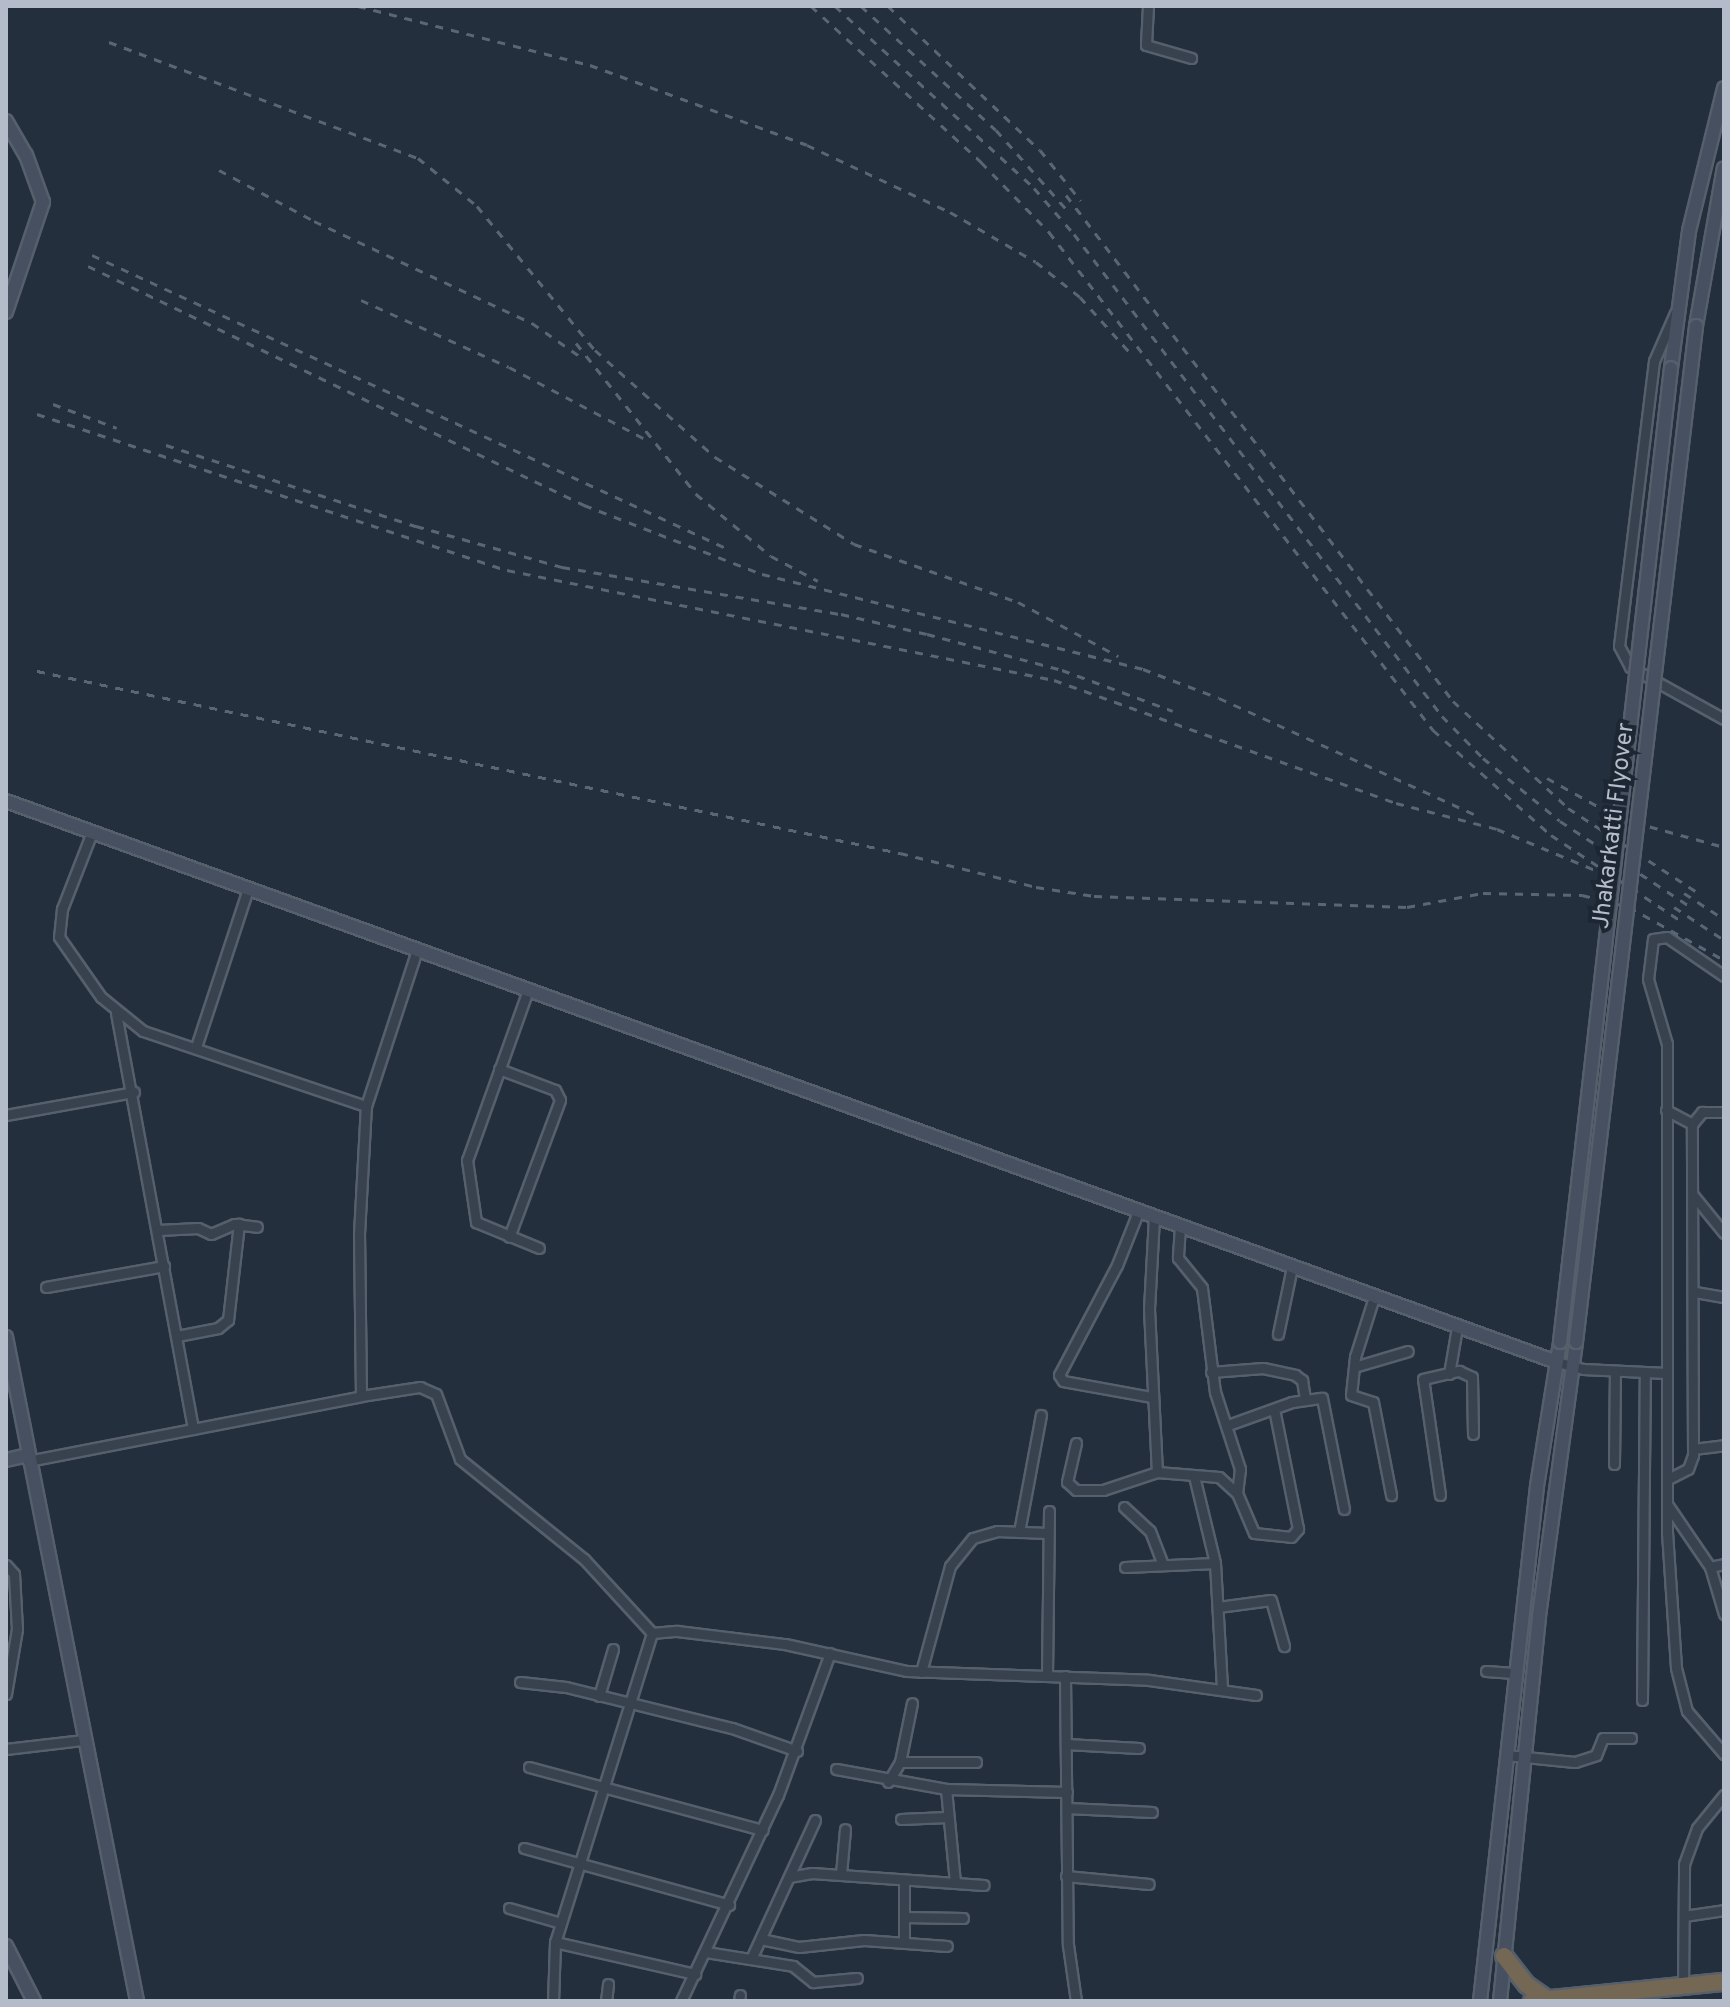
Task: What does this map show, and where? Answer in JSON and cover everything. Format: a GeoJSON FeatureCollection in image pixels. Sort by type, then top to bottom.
{"type":"FeatureCollection","features":[{"type":"Feature","properties":{"kind":"highway"},"geometry":{"type":"LineString","coordinates":[[1504,1956],[1540,2000],[1647,1997],[1724,1982]]}},
{"type":"Feature","properties":{"kind":"main road","name":"Jhakarkatti Flyover"},"geometry":{"type":"LineString","coordinates":[[1480,2001],[1514,1673],[1560,1342],[1677,310],[1697,195],[1724,88]]}},
{"type":"Feature","properties":{"kind":"main road"},"geometry":{"type":"LineString","coordinates":[[6,121],[26,155],[43,202],[6,312]]}},
{"type":"Feature","properties":{"kind":"main road","name":"Jhakarkatti Flyover"},"geometry":{"type":"LineString","coordinates":[[1500,2001],[1561,1436],[1573,1367],[1700,290],[1724,168]]}},
{"type":"Feature","properties":{"kind":"main road"},"geometry":{"type":"LineString","coordinates":[[6,801],[1557,1362]]}},
{"type":"Feature","properties":{"kind":"main road"},"geometry":{"type":"LineString","coordinates":[[6,1337],[83,1740],[137,2001]]}},
{"type":"Feature","properties":{"kind":"main road"},"geometry":{"type":"LineString","coordinates":[[6,1460],[28,1458]]}},
{"type":"Feature","properties":{"kind":"main road"},"geometry":{"type":"LineString","coordinates":[[6,1946],[34,2001]]}},
{"type":"Feature","properties":{"kind":"street"},"geometry":{"type":"LineString","coordinates":[[1148,6],[1146,45],[1191,58]]}},
{"type":"Feature","properties":{"kind":"street"},"geometry":{"type":"LineString","coordinates":[[1677,310],[1654,361],[1619,646],[1630,667],[1724,719]]}},
{"type":"Feature","properties":{"kind":"street"},"geometry":{"type":"LineString","coordinates":[[92,832],[58,924],[66,951],[116,1013],[131,1026],[366,1106]]}},
{"type":"Feature","properties":{"kind":"street"},"geometry":{"type":"LineString","coordinates":[[196,1047],[248,889]]}},
{"type":"Feature","properties":{"kind":"street"},"geometry":{"type":"LineString","coordinates":[[1724,976],[1667,937],[1653,939],[1647,971],[1667,1044],[1667,1504],[1681,1692],[1696,1724],[1724,1754]]}},
{"type":"Feature","properties":{"kind":"street"},"geometry":{"type":"LineString","coordinates":[[361,1396],[359,1234],[366,1106],[417,950]]}},
{"type":"Feature","properties":{"kind":"street"},"geometry":{"type":"LineString","coordinates":[[528,990],[467,1160],[476,1222],[539,1248]]}},
{"type":"Feature","properties":{"kind":"street"},"geometry":{"type":"LineString","coordinates":[[116,1013],[134,1092],[193,1429]]}},
{"type":"Feature","properties":{"kind":"street"},"geometry":{"type":"LineString","coordinates":[[499,1069],[555,1090],[560,1100],[509,1237]]}},
{"type":"Feature","properties":{"kind":"street"},"geometry":{"type":"LineString","coordinates":[[6,1115],[134,1092]]}},
{"type":"Feature","properties":{"kind":"street"},"geometry":{"type":"LineString","coordinates":[[1666,1110],[1692,1124]]}},
{"type":"Feature","properties":{"kind":"street"},"geometry":{"type":"LineString","coordinates":[[1668,1479],[1688,1469],[1693,1449],[1695,1292],[1692,1124],[1702,1112],[1724,1112]]}},
{"type":"Feature","properties":{"kind":"street"},"geometry":{"type":"LineString","coordinates":[[1693,1195],[1724,1233]]}},
{"type":"Feature","properties":{"kind":"street"},"geometry":{"type":"LineString","coordinates":[[1138,1212],[1117,1265],[1059,1375],[1063,1381],[1151,1397]]}},
{"type":"Feature","properties":{"kind":"street"},"geometry":{"type":"LineString","coordinates":[[1154,1217],[1151,1397],[1157,1472]]}},
{"type":"Feature","properties":{"kind":"street"},"geometry":{"type":"LineString","coordinates":[[158,1230],[198,1228],[215,1234],[239,1224],[257,1227]]}},
{"type":"Feature","properties":{"kind":"street"},"geometry":{"type":"LineString","coordinates":[[177,1336],[218,1328],[228,1320],[239,1224]]}},
{"type":"Feature","properties":{"kind":"street"},"geometry":{"type":"LineString","coordinates":[[1180,1227],[1178,1258],[1202,1288],[1211,1372],[1240,1469],[1237,1493]]}},
{"type":"Feature","properties":{"kind":"street"},"geometry":{"type":"LineString","coordinates":[[46,1287],[164,1266]]}},
{"type":"Feature","properties":{"kind":"street"},"geometry":{"type":"LineString","coordinates":[[1278,1334],[1292,1267]]}},
{"type":"Feature","properties":{"kind":"street"},"geometry":{"type":"LineString","coordinates":[[1695,1292],[1724,1297]]}},
{"type":"Feature","properties":{"kind":"street"},"geometry":{"type":"LineString","coordinates":[[1374,1297],[1354,1367],[1351,1395],[1373,1402],[1391,1495]]}},
{"type":"Feature","properties":{"kind":"street"},"geometry":{"type":"LineString","coordinates":[[1449,1374],[1457,1327]]}},
{"type":"Feature","properties":{"kind":"street"},"geometry":{"type":"LineString","coordinates":[[1354,1367],[1408,1351]]}},
{"type":"Feature","properties":{"kind":"street"},"geometry":{"type":"LineString","coordinates":[[1557,1362],[1573,1367],[1667,1373]]}},
{"type":"Feature","properties":{"kind":"street"},"geometry":{"type":"LineString","coordinates":[[1211,1372],[1263,1368],[1295,1375],[1302,1380],[1305,1400]]}},
{"type":"Feature","properties":{"kind":"street"},"geometry":{"type":"LineString","coordinates":[[1440,1495],[1423,1379],[1465,1371],[1472,1377],[1473,1434]]}},
{"type":"Feature","properties":{"kind":"street"},"geometry":{"type":"LineString","coordinates":[[1614,1464],[1615,1371]]}},
{"type":"Feature","properties":{"kind":"street"},"geometry":{"type":"LineString","coordinates":[[1642,1700],[1645,1372]]}},
{"type":"Feature","properties":{"kind":"street"},"geometry":{"type":"LineString","coordinates":[[28,1458],[420,1387],[436,1394],[460,1459],[584,1559],[652,1633]]}},
{"type":"Feature","properties":{"kind":"street"},"geometry":{"type":"LineString","coordinates":[[1228,1425],[1305,1400],[1322,1398],[1344,1509]]}},
{"type":"Feature","properties":{"kind":"street"},"geometry":{"type":"LineString","coordinates":[[1076,1443],[1067,1482],[1076,1490],[1103,1490],[1157,1472],[1214,1475],[1237,1493],[1254,1533],[1291,1537],[1297,1532],[1274,1409]]}},
{"type":"Feature","properties":{"kind":"street"},"geometry":{"type":"LineString","coordinates":[[1019,1532],[1041,1415]]}},
{"type":"Feature","properties":{"kind":"street"},"geometry":{"type":"LineString","coordinates":[[1693,1449],[1724,1445]]}},
{"type":"Feature","properties":{"kind":"street"},"geometry":{"type":"LineString","coordinates":[[1194,1476],[1215,1563],[1222,1689]]}},
{"type":"Feature","properties":{"kind":"street"},"geometry":{"type":"LineString","coordinates":[[1667,1504],[1710,1567],[1724,1614]]}},
{"type":"Feature","properties":{"kind":"street"},"geometry":{"type":"LineString","coordinates":[[1124,1507],[1150,1531],[1163,1565]]}},
{"type":"Feature","properties":{"kind":"street"},"geometry":{"type":"LineString","coordinates":[[1047,1675],[1049,1511]]}},
{"type":"Feature","properties":{"kind":"street"},"geometry":{"type":"LineString","coordinates":[[921,1672],[957,1556],[980,1534],[1048,1533]]}},
{"type":"Feature","properties":{"kind":"street"},"geometry":{"type":"LineString","coordinates":[[1125,1567],[1215,1563]]}},
{"type":"Feature","properties":{"kind":"street"},"geometry":{"type":"LineString","coordinates":[[1710,1567],[1724,1564]]}},
{"type":"Feature","properties":{"kind":"street"},"geometry":{"type":"LineString","coordinates":[[6,1565],[14,1574],[17,1629],[6,1694]]}},
{"type":"Feature","properties":{"kind":"street"},"geometry":{"type":"LineString","coordinates":[[1218,1607],[1271,1600],[1284,1646]]}},
{"type":"Feature","properties":{"kind":"street"},"geometry":{"type":"LineString","coordinates":[[652,1633],[677,1631],[830,1653],[921,1672],[1065,1676],[1222,1689],[1256,1695]]}},
{"type":"Feature","properties":{"kind":"street"},"geometry":{"type":"LineString","coordinates":[[553,2001],[555,1942],[652,1633]]}},
{"type":"Feature","properties":{"kind":"street"},"geometry":{"type":"LineString","coordinates":[[599,1696],[613,1649]]}},
{"type":"Feature","properties":{"kind":"street"},"geometry":{"type":"LineString","coordinates":[[681,2001],[729,1905],[797,1751],[830,1653]]}},
{"type":"Feature","properties":{"kind":"street"},"geometry":{"type":"LineString","coordinates":[[1486,1671],[1514,1673]]}},
{"type":"Feature","properties":{"kind":"street"},"geometry":{"type":"LineString","coordinates":[[1065,1676],[1066,1876],[1076,2001]]}},
{"type":"Feature","properties":{"kind":"street"},"geometry":{"type":"LineString","coordinates":[[520,1682],[599,1696],[630,1706],[732,1728],[797,1751]]}},
{"type":"Feature","properties":{"kind":"street"},"geometry":{"type":"LineString","coordinates":[[888,1782],[900,1762],[912,1703]]}},
{"type":"Feature","properties":{"kind":"street"},"geometry":{"type":"LineString","coordinates":[[1506,1755],[1575,1762],[1596,1755],[1603,1738],[1631,1738]]}},
{"type":"Feature","properties":{"kind":"street"},"geometry":{"type":"LineString","coordinates":[[6,1749],[83,1740]]}},
{"type":"Feature","properties":{"kind":"street"},"geometry":{"type":"LineString","coordinates":[[1066,1744],[1139,1748]]}},
{"type":"Feature","properties":{"kind":"street"},"geometry":{"type":"LineString","coordinates":[[900,1762],[976,1762]]}},
{"type":"Feature","properties":{"kind":"street"},"geometry":{"type":"LineString","coordinates":[[529,1767],[603,1783],[763,1830]]}},
{"type":"Feature","properties":{"kind":"street"},"geometry":{"type":"LineString","coordinates":[[836,1769],[888,1782],[946,1789],[1067,1792]]}},
{"type":"Feature","properties":{"kind":"street"},"geometry":{"type":"LineString","coordinates":[[946,1789],[955,1883]]}},
{"type":"Feature","properties":{"kind":"street"},"geometry":{"type":"LineString","coordinates":[[1683,1989],[1684,1864],[1689,1844],[1724,1795]]}},
{"type":"Feature","properties":{"kind":"street"},"geometry":{"type":"LineString","coordinates":[[1067,1808],[1152,1812]]}},
{"type":"Feature","properties":{"kind":"street"},"geometry":{"type":"LineString","coordinates":[[901,1819],[947,1817]]}},
{"type":"Feature","properties":{"kind":"street"},"geometry":{"type":"LineString","coordinates":[[751,1959],[815,1820]]}},
{"type":"Feature","properties":{"kind":"street"},"geometry":{"type":"LineString","coordinates":[[841,1874],[845,1829]]}},
{"type":"Feature","properties":{"kind":"street"},"geometry":{"type":"LineString","coordinates":[[524,1848],[729,1905]]}},
{"type":"Feature","properties":{"kind":"street"},"geometry":{"type":"LineString","coordinates":[[789,1877],[841,1874],[984,1885]]}},
{"type":"Feature","properties":{"kind":"street"},"geometry":{"type":"LineString","coordinates":[[1066,1876],[1149,1884]]}},
{"type":"Feature","properties":{"kind":"street"},"geometry":{"type":"LineString","coordinates":[[904,1880],[904,1942]]}},
{"type":"Feature","properties":{"kind":"street"},"geometry":{"type":"LineString","coordinates":[[509,1908],[561,1923]]}},
{"type":"Feature","properties":{"kind":"street"},"geometry":{"type":"LineString","coordinates":[[1684,1916],[1724,1910]]}},
{"type":"Feature","properties":{"kind":"street"},"geometry":{"type":"LineString","coordinates":[[904,1917],[963,1918]]}},
{"type":"Feature","properties":{"kind":"street"},"geometry":{"type":"LineString","coordinates":[[761,1939],[799,1947],[864,1940],[947,1946]]}},
{"type":"Feature","properties":{"kind":"street"},"geometry":{"type":"LineString","coordinates":[[555,1942],[695,1974]]}},
{"type":"Feature","properties":{"kind":"street"},"geometry":{"type":"LineString","coordinates":[[706,1952],[793,1966],[813,1982],[857,1978]]}},
{"type":"Feature","properties":{"kind":"street"},"geometry":{"type":"LineString","coordinates":[[606,2001],[608,1984]]}},
{"type":"Feature","properties":{"kind":"railway"},"geometry":{"type":"LineString","coordinates":[[358,6],[590,65],[807,145],[950,212],[1036,262],[1080,297],[1133,356]]}},
{"type":"Feature","properties":{"kind":"railway"},"geometry":{"type":"LineString","coordinates":[[811,6],[981,162],[1049,232],[1433,730],[1551,835],[1681,921]]}},
{"type":"Feature","properties":{"kind":"railway"},"geometry":{"type":"LineString","coordinates":[[835,6],[1034,188],[1074,234],[1442,716],[1483,758],[1560,821],[1691,907]]}},
{"type":"Feature","properties":{"kind":"railway"},"geometry":{"type":"LineString","coordinates":[[861,6],[996,130],[1067,210]]}},
{"type":"Feature","properties":{"kind":"railway"},"geometry":{"type":"LineString","coordinates":[[888,6],[1040,150],[1081,201]]}},
{"type":"Feature","properties":{"kind":"railway"},"geometry":{"type":"LineString","coordinates":[[109,42],[418,158],[477,206],[595,350],[715,457],[854,544],[1018,602],[1118,656]]}},
{"type":"Feature","properties":{"kind":"railway"},"geometry":{"type":"LineString","coordinates":[[219,170],[314,221],[532,323],[581,357]]}},
{"type":"Feature","properties":{"kind":"railway"},"geometry":{"type":"LineString","coordinates":[[1066,195],[1453,701],[1568,808],[1700,894]]}},
{"type":"Feature","properties":{"kind":"railway"},"geometry":{"type":"LineString","coordinates":[[92,255],[726,548]]}},
{"type":"Feature","properties":{"kind":"railway"},"geometry":{"type":"LineString","coordinates":[[88,266],[584,505],[762,574],[1143,669],[1219,698],[1478,816]]}},
{"type":"Feature","properties":{"kind":"railway"},"geometry":{"type":"LineString","coordinates":[[361,300],[509,367],[647,440]]}},
{"type":"Feature","properties":{"kind":"railway"},"geometry":{"type":"LineString","coordinates":[[576,343],[696,494],[771,556],[818,581]]}},
{"type":"Feature","properties":{"kind":"railway"},"geometry":{"type":"LineString","coordinates":[[53,404],[117,428]]}},
{"type":"Feature","properties":{"kind":"railway"},"geometry":{"type":"LineString","coordinates":[[37,414],[507,570],[1054,680],[1396,803],[1497,829],[1607,875]]}},
{"type":"Feature","properties":{"kind":"railway"},"geometry":{"type":"LineString","coordinates":[[166,445],[416,526],[562,567],[841,614],[927,634],[1062,670],[1173,711]]}},
{"type":"Feature","properties":{"kind":"railway"},"geometry":{"type":"LineString","coordinates":[[37,671],[900,853],[1036,887],[1094,896],[1407,907],[1483,893],[1582,895],[1629,907],[1724,960]]}},
{"type":"Feature","properties":{"kind":"railway"},"geometry":{"type":"LineString","coordinates":[[1547,778],[1619,818],[1724,847]]}},
{"type":"Feature","properties":{"kind":"railway"},"geometry":{"type":"LineString","coordinates":[[1684,893],[1724,919]]}},
{"type":"Feature","properties":{"kind":"railway"},"geometry":{"type":"LineString","coordinates":[[1674,907],[1724,940]]}}]}
